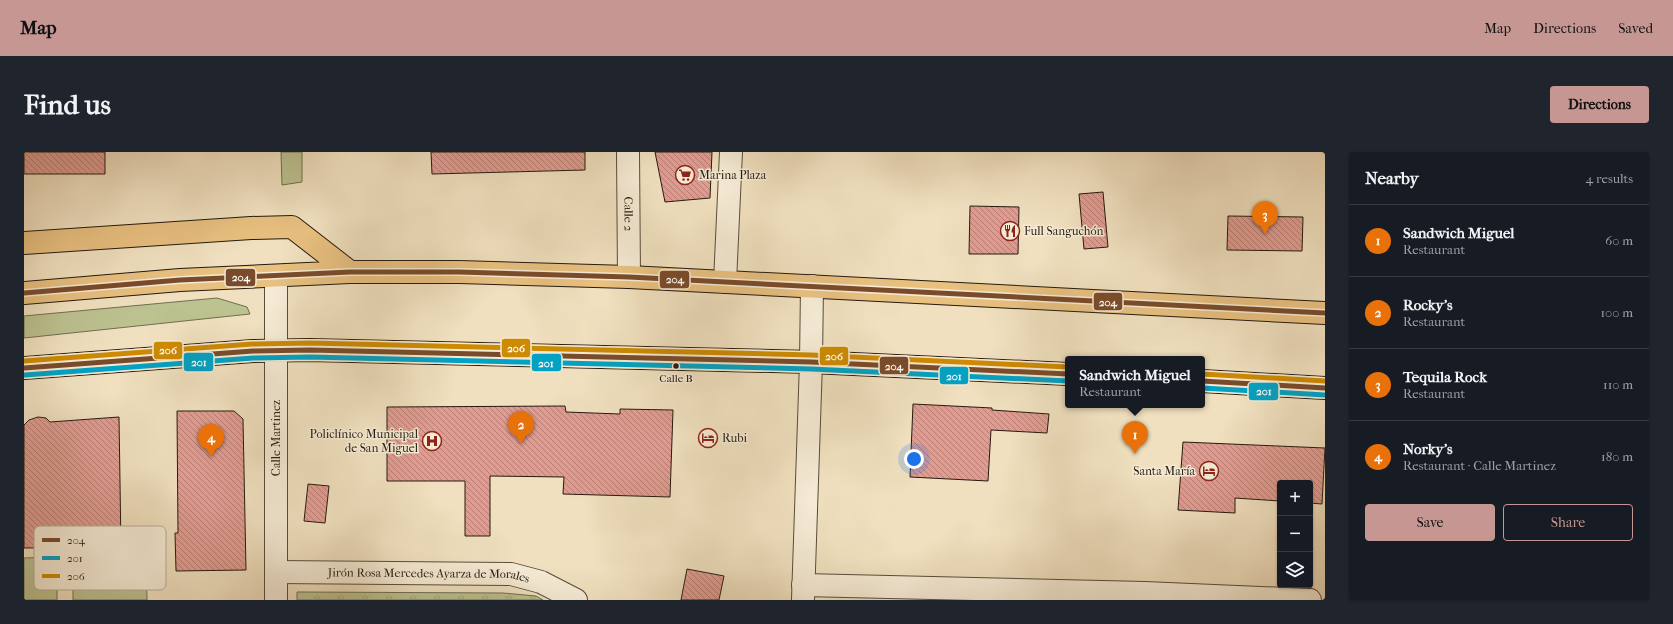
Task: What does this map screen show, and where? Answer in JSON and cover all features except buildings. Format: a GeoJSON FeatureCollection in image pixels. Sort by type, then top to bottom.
{"type":"FeatureCollection","features":[{"type":"Feature","properties":{"kind":"main road"},"geometry":{"type":"LineString","coordinates":[[24,243],[251,228],[292,227],[350,272]]}},
{"type":"Feature","properties":{"kind":"main road"},"geometry":{"type":"LineString","coordinates":[[24,293],[180,280],[350,272],[459,272],[629,277],[1325,313]]}},
{"type":"Feature","properties":{"kind":"main road"},"geometry":{"type":"LineString","coordinates":[[25,368],[245,351],[276,351],[811,362],[1065,374]]}},
{"type":"Feature","properties":{"kind":"main road"},"geometry":{"type":"LineString","coordinates":[[1205,381],[1325,388]]}},
{"type":"Feature","properties":{"kind":"street","name":"Calle 2"},"geometry":{"type":"LineString","coordinates":[[628,152],[629,277]]}},
{"type":"Feature","properties":{"kind":"street"},"geometry":{"type":"LineString","coordinates":[[725,282],[731,152]]}},
{"type":"Feature","properties":{"kind":"street","name":"Calle Martinez"},"geometry":{"type":"LineString","coordinates":[[276,276],[276,600]]}},
{"type":"Feature","properties":{"kind":"street"},"geometry":{"type":"LineString","coordinates":[[812,286],[811,362],[803,592],[1310,600]]}},
{"type":"Feature","properties":{"kind":"street","name":"Jirón Rosa Mercedes Ayarza de Morales"},"geometry":{"type":"LineString","coordinates":[[276,572],[511,574],[541,582],[576,600]]}},
{"type":"Feature","properties":{"kind":"green space"},"geometry":{"type":"Polygon","coordinates":[[[281,152],[302,152],[302,182],[282,185],[281,152]]]}},
{"type":"Feature","properties":{"kind":"green space"},"geometry":{"type":"Polygon","coordinates":[[[217,298],[247,307],[250,314],[24,338],[24,316],[217,298]]]}},
{"type":"Feature","properties":{"kind":"green space"},"geometry":{"type":"Polygon","coordinates":[[[24,558],[34,558],[34,590],[57,590],[57,600],[24,600],[24,558]]]}},
{"type":"Feature","properties":{"kind":"green space"},"geometry":{"type":"Polygon","coordinates":[[[73,590],[147,590],[147,600],[73,600],[73,590]]]}},
{"type":"Feature","properties":{"kind":"green space"},"geometry":{"type":"Polygon","coordinates":[[[297,592],[503,593],[536,596],[543,600],[297,600],[297,592]]]}},
{"type":"Feature","properties":{"kind":"transit line","name":"204"},"geometry":{"type":"LineString","coordinates":[[24,293],[180,280],[350,272],[459,272],[629,277],[1325,313]]}},
{"type":"Feature","properties":{"kind":"transit line","name":"206"},"geometry":{"type":"LineString","coordinates":[[24,361],[252,344],[310,343],[811,355],[1065,367]]}},
{"type":"Feature","properties":{"kind":"transit line","name":"204"},"geometry":{"type":"LineString","coordinates":[[24,368],[253,351],[310,350],[811,362],[1065,374]]}},
{"type":"Feature","properties":{"kind":"transit line","name":"201"},"geometry":{"type":"LineString","coordinates":[[25,375],[253,358],[310,357],[811,369],[1065,381]]}},
{"type":"Feature","properties":{"kind":"transit line","name":"206"},"geometry":{"type":"LineString","coordinates":[[1205,374],[1325,381]]}},
{"type":"Feature","properties":{"kind":"transit line","name":"204"},"geometry":{"type":"LineString","coordinates":[[1205,381],[1325,388]]}},
{"type":"Feature","properties":{"kind":"transit line","name":"201"},"geometry":{"type":"LineString","coordinates":[[1205,388],[1325,395]]}},
{"type":"Feature","properties":{"kind":"place","name":"Marina Plaza"},"geometry":{"type":"Point","coordinates":[685,175]}},
{"type":"Feature","properties":{"kind":"place","name":"Full Sanguchón"},"geometry":{"type":"Point","coordinates":[1010,231]}},
{"type":"Feature","properties":{"kind":"place","name":"Tequila Rock"},"geometry":{"type":"Point","coordinates":[1265,234]}},
{"type":"Feature","properties":{"kind":"place","name":"Calle B"},"geometry":{"type":"Point","coordinates":[676,366]}},
{"type":"Feature","properties":{"kind":"place","name":"Rubi"},"geometry":{"type":"Point","coordinates":[708,438]}},
{"type":"Feature","properties":{"kind":"place","name":"Policlínico Municipal de San Miguel"},"geometry":{"type":"Point","coordinates":[432,441]}},
{"type":"Feature","properties":{"kind":"place","name":"Rocky's"},"geometry":{"type":"Point","coordinates":[521,444]}},
{"type":"Feature","properties":{"kind":"place","name":"Sandwich Miguel"},"geometry":{"type":"Point","coordinates":[1135,454]}},
{"type":"Feature","properties":{"kind":"place","name":"Norky's"},"geometry":{"type":"Point","coordinates":[211,457]}},
{"type":"Feature","properties":{"kind":"place","name":"Santa María"},"geometry":{"type":"Point","coordinates":[1209,471]}}]}
